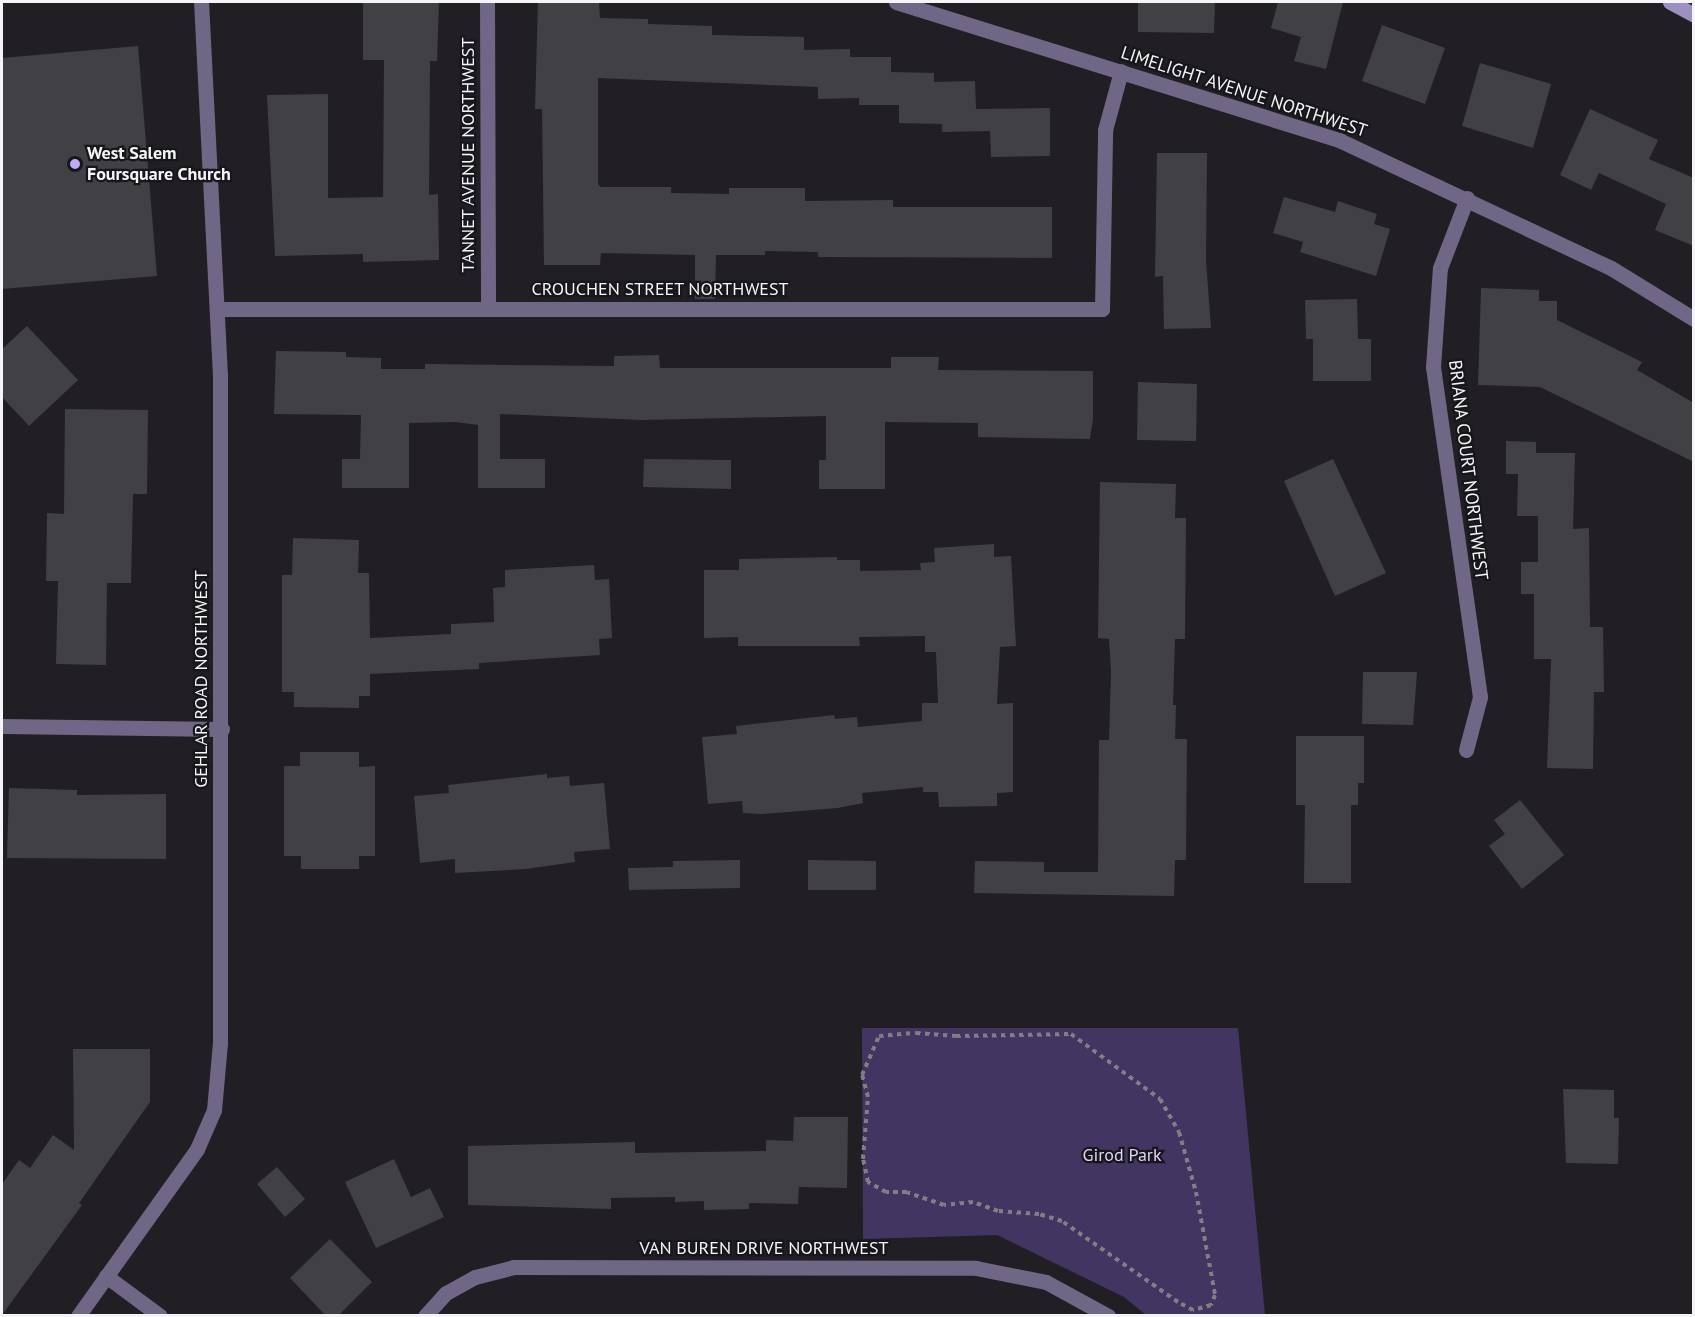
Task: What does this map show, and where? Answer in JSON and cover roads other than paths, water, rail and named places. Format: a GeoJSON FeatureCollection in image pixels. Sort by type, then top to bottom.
{"type":"FeatureCollection","features":[{"type":"Feature","properties":{"kind":"main road"},"geometry":{"type":"LineString","coordinates":[[1670,2],[1694,15]]}},
{"type":"Feature","properties":{"kind":"street","name":"GEHLAR ROAD NORTHWEST"},"geometry":{"type":"LineString","coordinates":[[78,1316],[197,1149],[214,1110],[220,1043],[222,729],[218,309],[201,2]]}},
{"type":"Feature","properties":{"kind":"street","name":"TANNET AVENUE NORTHWEST"},"geometry":{"type":"LineString","coordinates":[[488,2],[488,309]]}},
{"type":"Feature","properties":{"kind":"street","name":"LIMELIGHT AVENUE NORTHWEST"},"geometry":{"type":"LineString","coordinates":[[896,2],[1341,141],[1467,198],[1611,268],[1694,319]]}},
{"type":"Feature","properties":{"kind":"street","name":"CROUCHEN STREET NORTHWEST"},"geometry":{"type":"LineString","coordinates":[[218,309],[1102,309],[1105,130],[1121,71]]}},
{"type":"Feature","properties":{"kind":"street","name":"BRIANA COURT NORTHWEST"},"geometry":{"type":"LineString","coordinates":[[1466,750],[1480,697],[1433,367],[1440,268],[1467,198]]}},
{"type":"Feature","properties":{"kind":"street"},"geometry":{"type":"LineString","coordinates":[[2,726],[222,729]]}},
{"type":"Feature","properties":{"kind":"street","name":"VAN BUREN DRIVE NORTHWEST"},"geometry":{"type":"LineString","coordinates":[[425,1316],[446,1293],[475,1277],[514,1267],[597,1267],[976,1268],[1046,1281],[1108,1316]]}},
{"type":"Feature","properties":{"kind":"street"},"geometry":{"type":"LineString","coordinates":[[106,1276],[160,1316]]}},
{"type":"Feature","properties":{"kind":"place","name":"West Salem Foursquare Church"},"geometry":{"type":"Point","coordinates":[75,164]}},
{"type":"Feature","properties":{"kind":"park label","name":"Girod Park"},"geometry":{"type":"Point","coordinates":[1122,1155]}}]}
